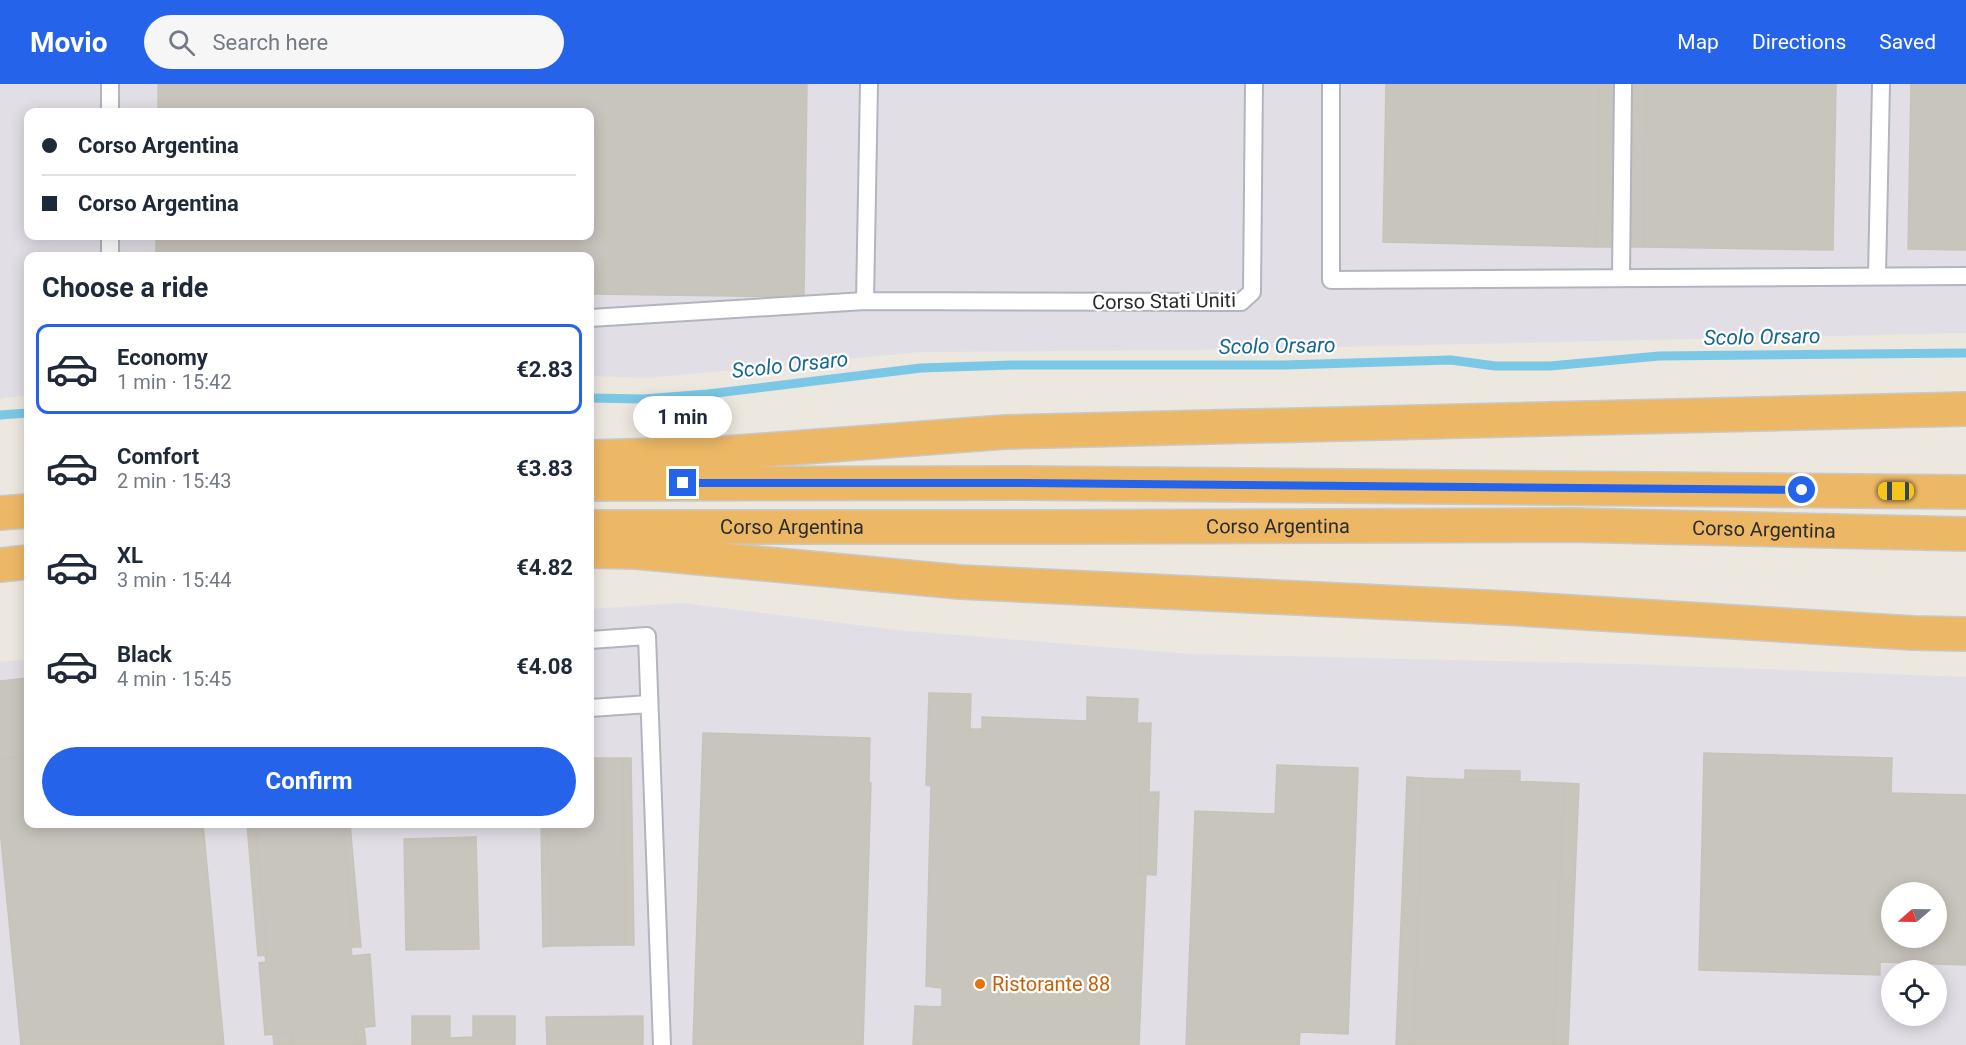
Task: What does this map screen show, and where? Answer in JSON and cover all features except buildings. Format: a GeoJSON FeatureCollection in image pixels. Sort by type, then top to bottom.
{"type":"FeatureCollection","features":[{"type":"Feature","properties":{"kind":"highway"},"geometry":{"type":"LineString","coordinates":[[594,457],[725,453],[1005,432],[1966,409]]}},
{"type":"Feature","properties":{"kind":"highway","name":"Corso Argentina"},"geometry":{"type":"LineString","coordinates":[[594,484],[1026,483],[1966,492]]}},
{"type":"Feature","properties":{"kind":"highway"},"geometry":{"type":"LineString","coordinates":[[0,513],[24,511]]}},
{"type":"Feature","properties":{"kind":"highway","name":"Corso Argentina"},"geometry":{"type":"LineString","coordinates":[[594,527],[1572,525],[1966,534]]}},
{"type":"Feature","properties":{"kind":"highway"},"geometry":{"type":"LineString","coordinates":[[594,551],[636,552],[960,582],[1518,609],[1913,633],[1966,634]]}},
{"type":"Feature","properties":{"kind":"highway"},"geometry":{"type":"LineString","coordinates":[[0,566],[24,563]]}},
{"type":"Feature","properties":{"kind":"lane"},"geometry":{"type":"LineString","coordinates":[[110,84],[110,108]]}},
{"type":"Feature","properties":{"kind":"lane"},"geometry":{"type":"LineString","coordinates":[[865,301],[869,84]]}},
{"type":"Feature","properties":{"kind":"lane","name":"Corso Stati Uniti"},"geometry":{"type":"LineString","coordinates":[[594,318],[865,301],[1241,302],[1252,292],[1254,84]]}},
{"type":"Feature","properties":{"kind":"lane"},"geometry":{"type":"LineString","coordinates":[[1331,84],[1331,280],[1966,276]]}},
{"type":"Feature","properties":{"kind":"lane"},"geometry":{"type":"LineString","coordinates":[[1621,278],[1623,84]]}},
{"type":"Feature","properties":{"kind":"lane"},"geometry":{"type":"LineString","coordinates":[[1877,276],[1881,84]]}},
{"type":"Feature","properties":{"kind":"lane"},"geometry":{"type":"LineString","coordinates":[[594,640],[647,636],[662,1045]]}},
{"type":"Feature","properties":{"kind":"lane"},"geometry":{"type":"LineString","coordinates":[[594,708],[649,704]]}},
{"type":"Feature","properties":{"kind":"shaded area"},"geometry":{"type":"Polygon","coordinates":[[[0,84],[1966,84],[1966,333],[1193,350],[921,352],[647,378],[594,376],[594,252],[24,252],[24,396],[0,399],[0,84]]]}},
{"type":"Feature","properties":{"kind":"shaded area"},"geometry":{"type":"Polygon","coordinates":[[[683,603],[896,630],[1190,654],[1628,664],[1966,677],[1966,1045],[0,1045],[0,662],[24,659],[24,828],[594,828],[594,609],[683,603]]]}},
{"type":"Feature","properties":{"kind":"waterway","name":"Scolo Orsaro"},"geometry":{"type":"LineString","coordinates":[[594,398],[643,399],[708,394],[921,368],[1012,365],[1284,365],[1451,360],[1495,366],[1550,366],[1659,356],[1966,353]]}},
{"type":"Feature","properties":{"kind":"waterway","name":"Scolo Orsaro"},"geometry":{"type":"LineString","coordinates":[[0,415],[24,413]]}},
{"type":"Feature","properties":{"kind":"place","name":"Ristorante 88"},"geometry":{"type":"Point","coordinates":[980,984]}},
{"type":"Feature","properties":{"kind":"route"},"geometry":{"type":"LineString","coordinates":[[683,483],[1026,483],[1802,490]]}}]}
